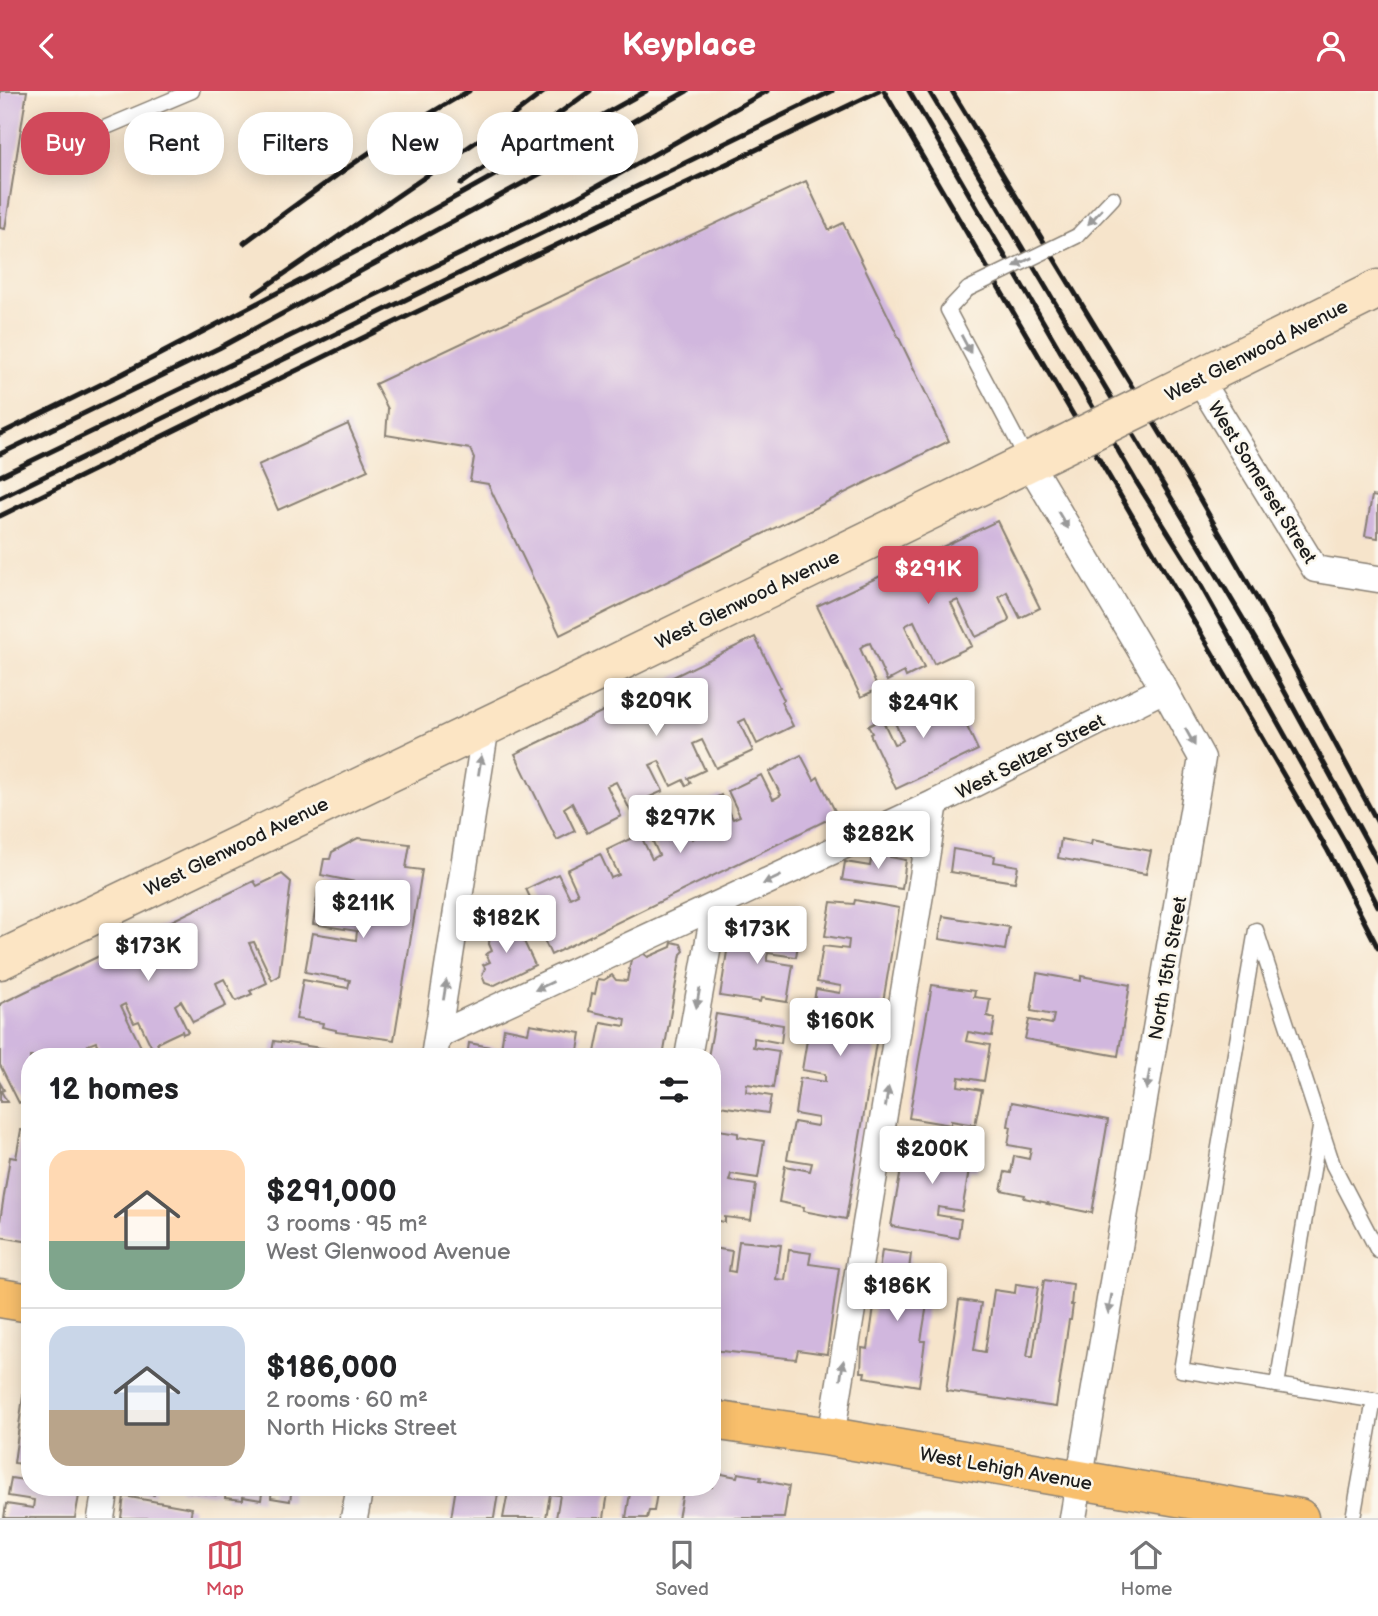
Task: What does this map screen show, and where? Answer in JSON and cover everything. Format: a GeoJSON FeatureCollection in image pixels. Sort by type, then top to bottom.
{"type":"FeatureCollection","features":[{"type":"Feature","properties":{"kind":"main road","name":"West Glenwood Avenue"},"geometry":{"type":"LineString","coordinates":[[0,960],[1373,295]]}},
{"type":"Feature","properties":{"kind":"main road"},"geometry":{"type":"LineString","coordinates":[[0,1297],[21,1301]]}},
{"type":"Feature","properties":{"kind":"main road","name":"West Lehigh Avenue"},"geometry":{"type":"LineString","coordinates":[[721,1421],[831,1437],[1299,1518]]}},
{"type":"Feature","properties":{"kind":"street","name":"West Somerset Street"},"geometry":{"type":"LineString","coordinates":[[1198,378],[1315,569],[1378,579]]}},
{"type":"Feature","properties":{"kind":"street","name":"North 15th Street"},"geometry":{"type":"LineString","coordinates":[[1028,461],[1202,758],[1073,1518]]}},
{"type":"Feature","properties":{"kind":"street","name":"West Seltzer Street"},"geometry":{"type":"LineString","coordinates":[[436,1046],[1164,689]]}},
{"type":"Feature","properties":{"kind":"street"},"geometry":{"type":"LineString","coordinates":[[436,1046],[486,726]]}},
{"type":"Feature","properties":{"kind":"street"},"geometry":{"type":"LineString","coordinates":[[831,1437],[935,803]]}},
{"type":"Feature","properties":{"kind":"street"},"geometry":{"type":"LineString","coordinates":[[690,1048],[715,907]]}},
{"type":"Feature","properties":{"kind":"street"},"geometry":{"type":"LineString","coordinates":[[101,1518],[105,1496]]}},
{"type":"Feature","properties":{"kind":"street"},"geometry":{"type":"LineString","coordinates":[[354,1518],[358,1496]]}},
{"type":"Feature","properties":{"kind":"lane"},"geometry":{"type":"LineString","coordinates":[[110,126],[192,91]]}},
{"type":"Feature","properties":{"kind":"lane"},"geometry":{"type":"LineString","coordinates":[[1028,461],[948,310],[968,289],[1077,236],[1113,198]]}},
{"type":"Feature","properties":{"kind":"lane"},"geometry":{"type":"LineString","coordinates":[[1353,1518],[1376,1401],[1181,1370],[1256,930],[1334,1165],[1378,1251]]}},
{"type":"Feature","properties":{"kind":"lane"},"geometry":{"type":"LineString","coordinates":[[1277,1385],[1320,1124]]}},
{"type":"Feature","properties":{"kind":"building"},"geometry":{"type":"Polygon","coordinates":[[[0,91],[27,91],[24,112],[21,112],[21,129],[5,229],[0,228],[0,91]]]}},
{"type":"Feature","properties":{"kind":"building"},"geometry":{"type":"Polygon","coordinates":[[[806,181],[829,230],[843,223],[949,441],[560,635],[488,484],[470,481],[474,458],[470,449],[386,435],[388,409],[375,384],[806,181]]]}},
{"type":"Feature","properties":{"kind":"building"},"geometry":{"type":"Polygon","coordinates":[[[348,424],[368,470],[278,510],[258,465],[348,424]]]}},
{"type":"Feature","properties":{"kind":"building"},"geometry":{"type":"Polygon","coordinates":[[[1372,496],[1378,497],[1378,538],[1365,536],[1372,496]]]}},
{"type":"Feature","properties":{"kind":"building"},"geometry":{"type":"Polygon","coordinates":[[[997,521],[1040,608],[1020,618],[1007,592],[999,597],[1009,618],[1008,622],[976,637],[958,600],[951,603],[972,646],[934,664],[914,621],[905,626],[924,668],[906,677],[904,672],[887,681],[870,643],[864,645],[860,648],[878,689],[861,697],[817,606],[997,521]]]}},
{"type":"Feature","properties":{"kind":"building"},"geometry":{"type":"Polygon","coordinates":[[[755,637],[780,687],[778,688],[784,700],[781,702],[793,726],[757,744],[745,719],[739,722],[753,751],[716,768],[702,740],[693,744],[705,770],[688,778],[691,783],[686,786],[683,780],[671,786],[659,761],[650,765],[663,791],[645,799],[647,804],[631,812],[616,782],[607,786],[621,816],[587,833],[572,803],[564,808],[575,831],[557,840],[515,754],[755,637]]]}},
{"type":"Feature","properties":{"kind":"building"},"geometry":{"type":"Polygon","coordinates":[[[949,688],[978,750],[896,789],[868,726],[882,719],[894,744],[898,743],[903,740],[891,714],[923,699],[935,723],[942,719],[930,695],[949,688]]]}},
{"type":"Feature","properties":{"kind":"building"},"geometry":{"type":"Polygon","coordinates":[[[801,755],[814,780],[818,777],[837,815],[551,955],[533,916],[538,914],[526,889],[558,874],[570,898],[578,894],[567,870],[600,854],[611,878],[619,875],[607,850],[640,834],[652,859],[659,855],[648,831],[681,815],[692,839],[700,835],[688,811],[721,795],[733,819],[740,816],[728,791],[761,775],[773,799],[776,798],[781,795],[769,772],[801,755]]]}},
{"type":"Feature","properties":{"kind":"building"},"geometry":{"type":"Polygon","coordinates":[[[358,838],[410,844],[406,868],[422,870],[394,1040],[336,1032],[322,1027],[323,1023],[296,1019],[303,980],[348,988],[350,980],[305,972],[312,933],[356,940],[357,931],[313,924],[319,885],[364,892],[365,884],[321,875],[324,859],[330,859],[332,852],[358,838]]]}},
{"type":"Feature","properties":{"kind":"building"},"geometry":{"type":"Polygon","coordinates":[[[1061,839],[1091,845],[1092,840],[1151,851],[1146,874],[1058,858],[1061,839]]]}},
{"type":"Feature","properties":{"kind":"building"},"geometry":{"type":"Polygon","coordinates":[[[873,848],[891,850],[890,857],[906,860],[902,889],[842,880],[845,862],[870,866],[873,848]]]}},
{"type":"Feature","properties":{"kind":"building"},"geometry":{"type":"Polygon","coordinates":[[[953,849],[995,856],[994,862],[1018,866],[1015,882],[950,872],[953,849]]]}},
{"type":"Feature","properties":{"kind":"building"},"geometry":{"type":"Polygon","coordinates":[[[282,874],[291,882],[279,976],[272,980],[254,942],[249,943],[267,983],[236,1001],[224,979],[216,983],[226,1006],[193,1022],[181,1001],[175,1005],[188,1032],[183,1034],[182,1031],[157,1043],[159,1048],[152,1048],[139,1021],[134,1023],[125,1004],[121,1006],[142,1048],[99,1048],[96,1042],[88,1045],[90,1048],[21,1048],[19,1103],[0,1065],[0,1004],[254,881],[257,886],[282,874]]]}},
{"type":"Feature","properties":{"kind":"building"},"geometry":{"type":"Polygon","coordinates":[[[855,900],[899,908],[846,1219],[803,1211],[804,1207],[779,1202],[785,1166],[810,1171],[812,1163],[787,1159],[794,1122],[817,1126],[818,1122],[818,1118],[795,1114],[800,1078],[825,1082],[825,1074],[802,1070],[808,1034],[833,1037],[834,1029],[810,1026],[816,989],[840,993],[841,986],[817,982],[823,946],[848,949],[849,940],[825,936],[831,902],[854,904],[855,900]]]}},
{"type":"Feature","properties":{"kind":"building"},"geometry":{"type":"Polygon","coordinates":[[[943,916],[1009,927],[1005,950],[939,939],[943,916]]]}},
{"type":"Feature","properties":{"kind":"building"},"geometry":{"type":"Polygon","coordinates":[[[514,920],[535,965],[493,986],[485,983],[483,965],[490,962],[486,954],[492,951],[489,944],[490,931],[514,920]]]}},
{"type":"Feature","properties":{"kind":"building"},"geometry":{"type":"Polygon","coordinates":[[[731,926],[799,938],[796,957],[768,953],[767,957],[767,961],[793,965],[787,1002],[761,998],[760,1002],[720,996],[731,926]]]}},
{"type":"Feature","properties":{"kind":"building"},"geometry":{"type":"Polygon","coordinates":[[[672,942],[681,944],[684,951],[681,954],[665,1048],[596,1048],[601,1022],[625,1026],[626,1019],[589,1011],[598,979],[604,980],[612,975],[616,980],[627,981],[631,960],[643,953],[648,957],[671,947],[672,942]]]}},
{"type":"Feature","properties":{"kind":"building"},"geometry":{"type":"Polygon","coordinates":[[[1037,973],[1081,981],[1081,976],[1130,985],[1118,1056],[1025,1039],[1029,1020],[1052,1024],[1054,1015],[1031,1011],[1037,973]]]}},
{"type":"Feature","properties":{"kind":"building"},"geometry":{"type":"Polygon","coordinates":[[[932,985],[975,991],[974,997],[990,999],[987,1016],[995,1018],[992,1036],[968,1032],[966,1041],[990,1045],[984,1081],[959,1077],[958,1086],[982,1090],[975,1125],[951,1121],[951,1125],[909,1118],[932,985]]]}},
{"type":"Feature","properties":{"kind":"building"},"geometry":{"type":"Polygon","coordinates":[[[716,1014],[783,1025],[781,1043],[754,1038],[753,1047],[779,1051],[773,1088],[747,1084],[746,1092],[771,1096],[768,1113],[721,1106],[721,1048],[710,1048],[716,1014]]]}},
{"type":"Feature","properties":{"kind":"building"},"geometry":{"type":"Polygon","coordinates":[[[530,1024],[581,1033],[578,1048],[501,1048],[504,1028],[528,1033],[530,1024]]]}},
{"type":"Feature","properties":{"kind":"building"},"geometry":{"type":"Polygon","coordinates":[[[274,1041],[321,1048],[273,1048],[274,1041]]]}},
{"type":"Feature","properties":{"kind":"building"},"geometry":{"type":"Polygon","coordinates":[[[469,1043],[496,1048],[468,1048],[469,1043]]]}},
{"type":"Feature","properties":{"kind":"building"},"geometry":{"type":"Polygon","coordinates":[[[0,1083],[4,1090],[1,1091],[7,1102],[0,1102],[0,1083]]]}},
{"type":"Feature","properties":{"kind":"building"},"geometry":{"type":"Polygon","coordinates":[[[1012,1102],[1108,1120],[1092,1213],[1047,1204],[1024,1198],[1025,1195],[1001,1190],[1005,1172],[1011,1173],[1014,1156],[1029,1159],[1031,1149],[1008,1145],[1012,1102]]]}},
{"type":"Feature","properties":{"kind":"building"},"geometry":{"type":"Polygon","coordinates":[[[21,1130],[21,1240],[0,1237],[10,1157],[16,1158],[21,1130]]]}},
{"type":"Feature","properties":{"kind":"building"},"geometry":{"type":"Polygon","coordinates":[[[721,1130],[738,1133],[738,1137],[764,1141],[758,1178],[731,1174],[729,1181],[756,1185],[751,1220],[725,1217],[725,1222],[721,1221],[721,1130]]]}},
{"type":"Feature","properties":{"kind":"building"},"geometry":{"type":"Polygon","coordinates":[[[907,1136],[973,1148],[970,1163],[977,1164],[976,1171],[969,1170],[962,1211],[938,1207],[937,1215],[961,1219],[958,1238],[891,1226],[907,1136]]]}},
{"type":"Feature","properties":{"kind":"building"},"geometry":{"type":"Polygon","coordinates":[[[739,1241],[781,1245],[776,1279],[785,1280],[789,1250],[811,1253],[809,1264],[839,1268],[827,1354],[798,1350],[796,1359],[721,1351],[721,1249],[732,1251],[729,1271],[735,1272],[739,1241]]]}},
{"type":"Feature","properties":{"kind":"building"},"geometry":{"type":"Polygon","coordinates":[[[882,1250],[911,1254],[908,1277],[931,1280],[921,1341],[925,1341],[919,1386],[864,1377],[865,1372],[861,1372],[862,1348],[868,1349],[882,1250]]]}},
{"type":"Feature","properties":{"kind":"building"},"geometry":{"type":"Polygon","coordinates":[[[1044,1280],[1073,1284],[1071,1320],[1056,1407],[946,1391],[959,1300],[981,1303],[974,1350],[985,1352],[994,1290],[1015,1293],[1016,1284],[1038,1287],[1027,1357],[1033,1357],[1044,1280]]]}},
{"type":"Feature","properties":{"kind":"building"},"geometry":{"type":"Polygon","coordinates":[[[21,1411],[21,1464],[14,1463],[21,1411]]]}},
{"type":"Feature","properties":{"kind":"building"},"geometry":{"type":"Polygon","coordinates":[[[738,1473],[761,1477],[760,1480],[789,1486],[784,1518],[678,1518],[682,1496],[721,1496],[721,1474],[737,1477],[738,1473]]]}},
{"type":"Feature","properties":{"kind":"building"},"geometry":{"type":"Polygon","coordinates":[[[11,1478],[21,1480],[21,1496],[79,1496],[75,1518],[4,1518],[6,1504],[33,1508],[34,1500],[8,1496],[11,1478]]]}},
{"type":"Feature","properties":{"kind":"building"},"geometry":{"type":"Polygon","coordinates":[[[124,1496],[192,1508],[190,1518],[121,1518],[124,1496]]]}},
{"type":"Feature","properties":{"kind":"building"},"geometry":{"type":"Polygon","coordinates":[[[225,1496],[262,1496],[261,1500],[225,1496]]]}},
{"type":"Feature","properties":{"kind":"building"},"geometry":{"type":"Polygon","coordinates":[[[271,1496],[291,1496],[290,1501],[271,1496]]]}},
{"type":"Feature","properties":{"kind":"building"},"geometry":{"type":"Polygon","coordinates":[[[455,1496],[498,1496],[494,1518],[451,1518],[455,1496]]]}},
{"type":"Feature","properties":{"kind":"building"},"geometry":{"type":"Polygon","coordinates":[[[507,1496],[550,1496],[546,1518],[503,1518],[507,1496]]]}},
{"type":"Feature","properties":{"kind":"building"},"geometry":{"type":"Polygon","coordinates":[[[560,1496],[608,1496],[604,1518],[556,1518],[560,1496]]]}},
{"type":"Feature","properties":{"kind":"building"},"geometry":{"type":"Polygon","coordinates":[[[630,1496],[656,1496],[654,1511],[649,1511],[647,1518],[626,1518],[630,1496]]]}},
{"type":"Feature","properties":{"kind":"railway"},"geometry":{"type":"LineString","coordinates":[[244,243],[382,144],[469,91]]}},
{"type":"Feature","properties":{"kind":"railway"},"geometry":{"type":"LineString","coordinates":[[255,294],[499,126],[545,91]]}},
{"type":"Feature","properties":{"kind":"railway"},"geometry":{"type":"LineString","coordinates":[[461,184],[590,91]]}},
{"type":"Feature","properties":{"kind":"railway"},"geometry":{"type":"LineString","coordinates":[[0,434],[120,375],[380,239],[646,91]]}},
{"type":"Feature","properties":{"kind":"railway"},"geometry":{"type":"LineString","coordinates":[[0,454],[219,348],[687,91]]}},
{"type":"Feature","properties":{"kind":"railway"},"geometry":{"type":"LineString","coordinates":[[0,476],[578,197],[767,91]]}},
{"type":"Feature","properties":{"kind":"railway"},"geometry":{"type":"LineString","coordinates":[[0,498],[832,91]]}},
{"type":"Feature","properties":{"kind":"railway"},"geometry":{"type":"LineString","coordinates":[[0,516],[387,326],[879,91]]}},
{"type":"Feature","properties":{"kind":"railway"},"geometry":{"type":"LineString","coordinates":[[884,91],[1328,851],[1378,948]]}},
{"type":"Feature","properties":{"kind":"railway"},"geometry":{"type":"LineString","coordinates":[[909,91],[1137,483],[1196,577],[1345,842],[1378,906]]}},
{"type":"Feature","properties":{"kind":"railway"},"geometry":{"type":"LineString","coordinates":[[929,91],[1264,654],[1378,862]]}},
{"type":"Feature","properties":{"kind":"railway"},"geometry":{"type":"LineString","coordinates":[[952,91],[1190,482],[1260,604],[1378,823]]}}]}
